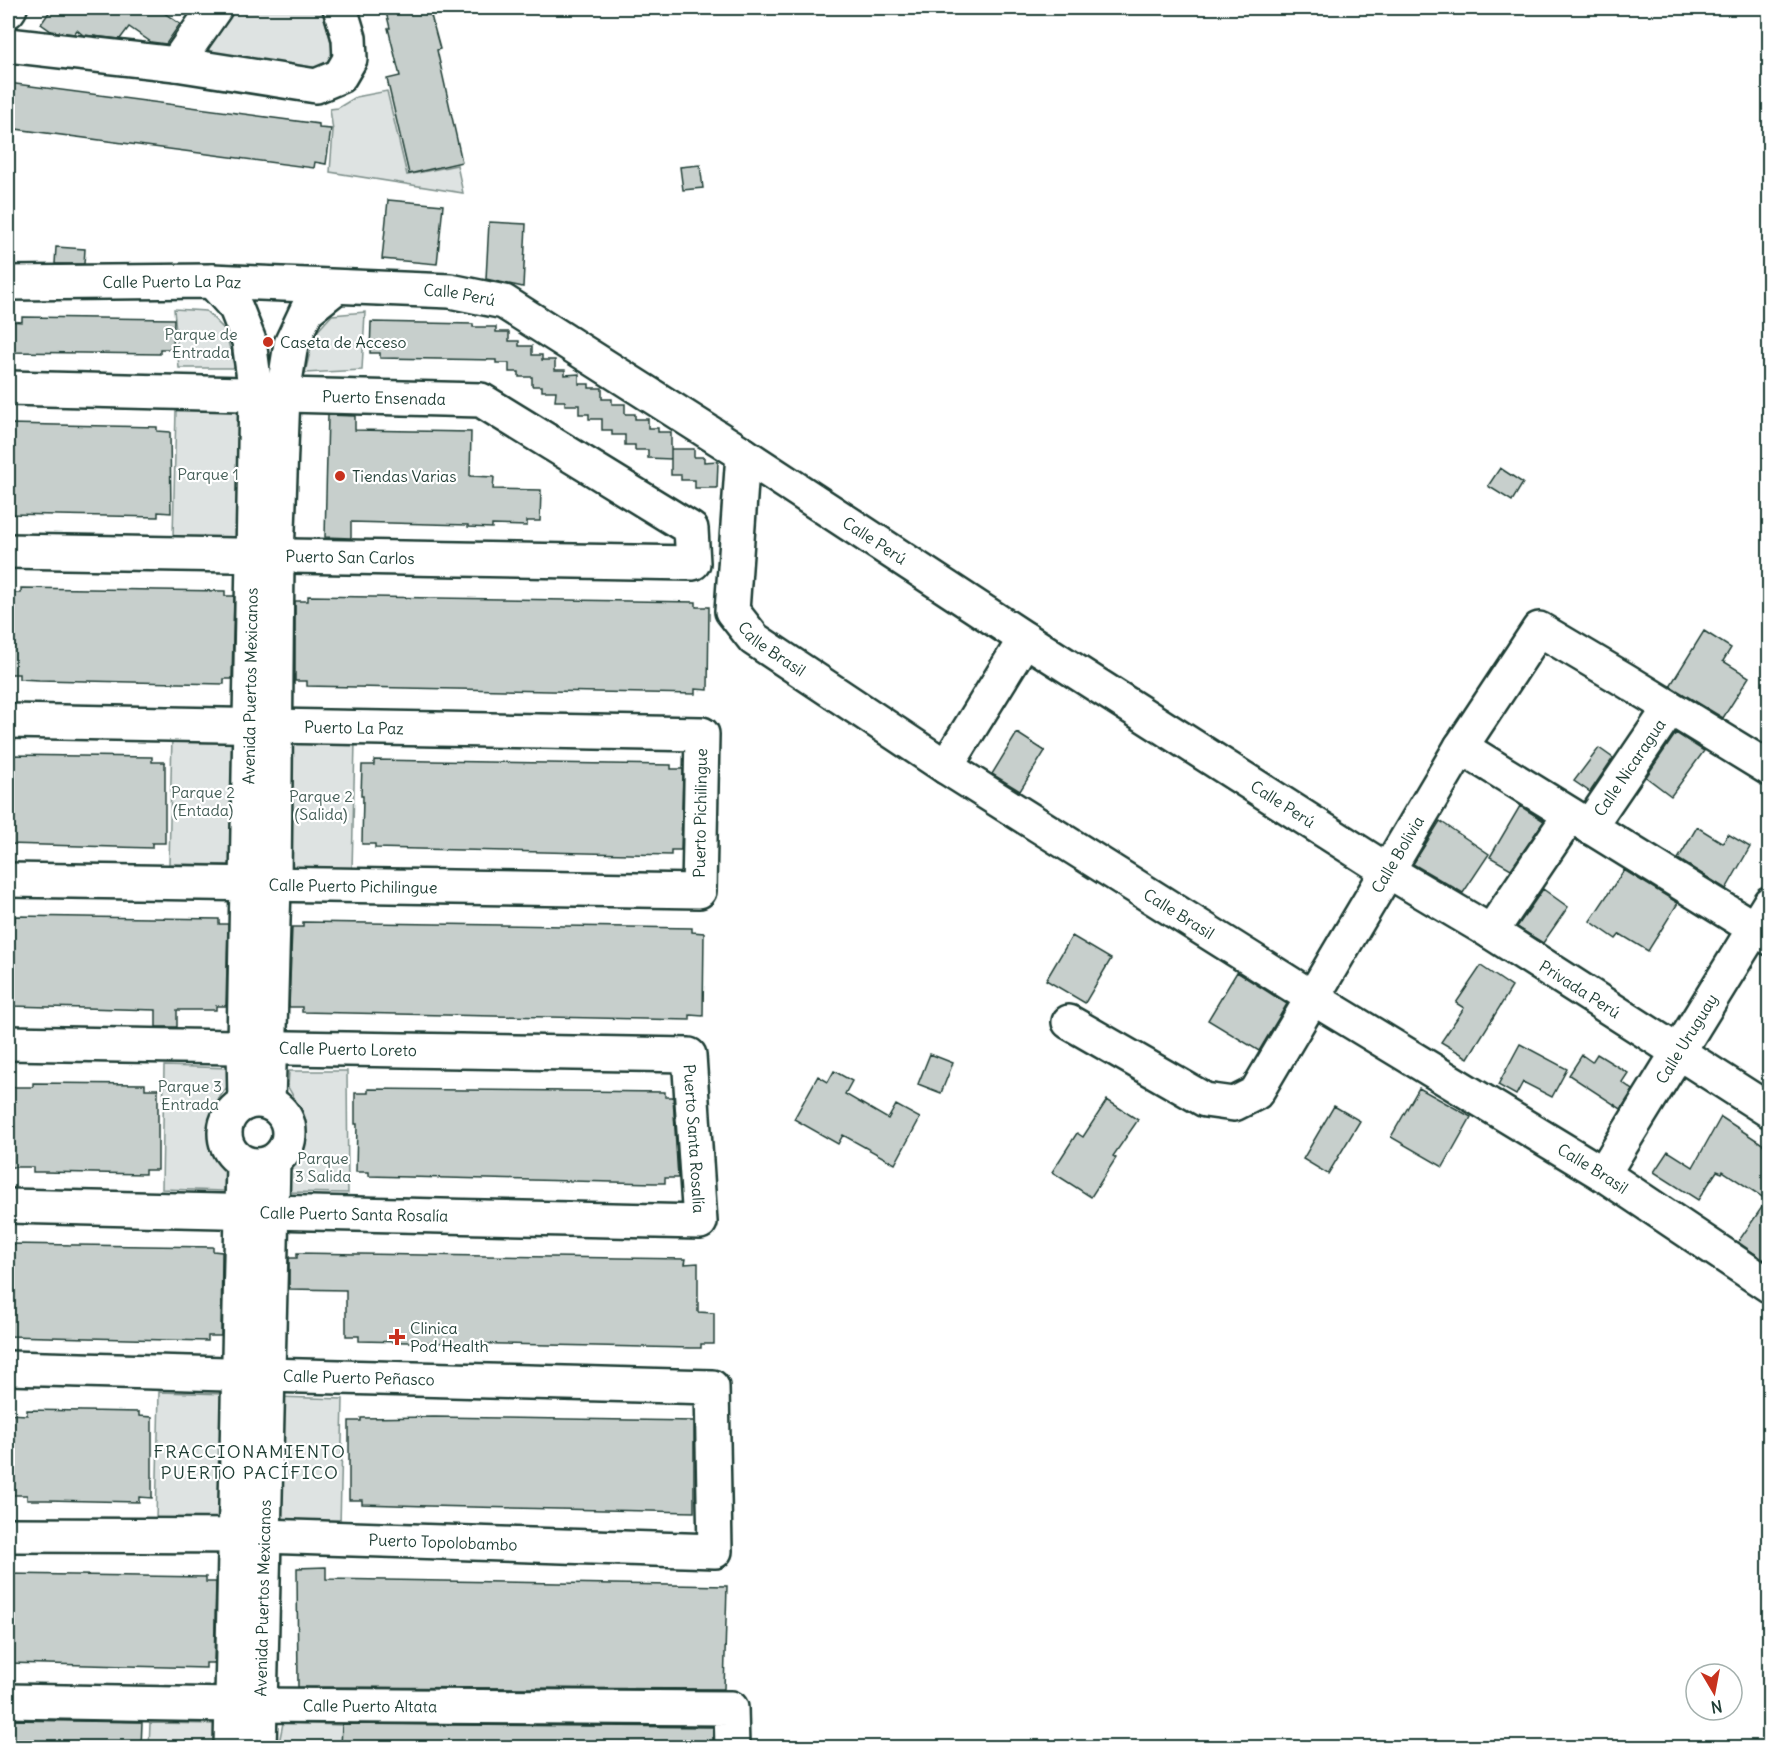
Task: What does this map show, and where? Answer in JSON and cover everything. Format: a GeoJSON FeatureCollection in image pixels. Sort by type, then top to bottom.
{"type":"FeatureCollection","features":[{"type":"Feature","properties":{"kind":"street"},"geometry":{"type":"LineString","coordinates":[[8,45],[176,64],[316,86],[340,76],[350,59],[349,38],[340,8]]}},
{"type":"Feature","properties":{"kind":"street"},"geometry":{"type":"LineString","coordinates":[[176,64],[209,10]]}},
{"type":"Feature","properties":{"kind":"street","name":"Calle Puerto La Paz"},"geometry":{"type":"LineString","coordinates":[[8,283],[212,281],[336,287]]}},
{"type":"Feature","properties":{"kind":"street","name":"Avenida Puertos Mexicanos"},"geometry":{"type":"LineString","coordinates":[[212,281],[237,308],[269,394],[256,1102]]}},
{"type":"Feature","properties":{"kind":"street","name":"Avenida Puertos Mexicanos"},"geometry":{"type":"LineString","coordinates":[[269,394],[307,310],[336,287]]}},
{"type":"Feature","properties":{"kind":"street","name":"Calle Perú"},"geometry":{"type":"LineString","coordinates":[[336,287],[450,291],[504,302],[1388,871]]}},
{"type":"Feature","properties":{"kind":"street","name":"Puerto Ensenada"},"geometry":{"type":"LineString","coordinates":[[8,388],[481,400],[692,529],[693,563]]}},
{"type":"Feature","properties":{"kind":"street","name":"Calle Brasil"},"geometry":{"type":"LineString","coordinates":[[743,454],[732,611],[754,639],[946,767],[1313,998],[1603,1174],[1770,1286]]}},
{"type":"Feature","properties":{"kind":"street","name":"Puerto San Carlos"},"geometry":{"type":"LineString","coordinates":[[8,551],[693,563]]}},
{"type":"Feature","properties":{"kind":"street","name":"Calle Bolivia"},"geometry":{"type":"LineString","coordinates":[[1069,1022],[1205,1100],[1234,1104],[1256,1093],[1461,747],[1539,629],[1670,708]]}},
{"type":"Feature","properties":{"kind":"street"},"geometry":{"type":"LineString","coordinates":[[946,767],[1025,639]]}},
{"type":"Feature","properties":{"kind":"street"},"geometry":{"type":"LineString","coordinates":[[1670,708],[1770,769]]}},
{"type":"Feature","properties":{"kind":"street","name":"Calle Nicaragua"},"geometry":{"type":"LineString","coordinates":[[1491,932],[1670,708]]}},
{"type":"Feature","properties":{"kind":"street","name":"Puerto La Paz"},"geometry":{"type":"LineString","coordinates":[[8,721],[702,734]]}},
{"type":"Feature","properties":{"kind":"street","name":"Puerto Pichilingue"},"geometry":{"type":"LineString","coordinates":[[699,891],[702,734]]}},
{"type":"Feature","properties":{"kind":"street"},"geometry":{"type":"LineString","coordinates":[[1461,747],[1580,821],[1764,923]]}},
{"type":"Feature","properties":{"kind":"street","name":"Privada Perú"},"geometry":{"type":"LineString","coordinates":[[1388,871],[1491,932],[1770,1111]]}},
{"type":"Feature","properties":{"kind":"street","name":"Calle Puerto Pichilingue"},"geometry":{"type":"LineString","coordinates":[[8,880],[699,891]]}},
{"type":"Feature","properties":{"kind":"street","name":"Calle Uruguay"},"geometry":{"type":"LineString","coordinates":[[1603,1174],[1678,1051],[1764,923]]}},
{"type":"Feature","properties":{"kind":"street","name":"Calle Puerto Loreto"},"geometry":{"type":"LineString","coordinates":[[8,1043],[690,1055]]}},
{"type":"Feature","properties":{"kind":"street","name":"Puerto Santa Rosalía"},"geometry":{"type":"LineString","coordinates":[[690,1055],[700,1222]]}},
{"type":"Feature","properties":{"kind":"street"},"geometry":{"type":"LineString","coordinates":[[256,1102],[278,1108],[289,1128],[289,1140],[284,1150],[258,1162],[229,1150],[225,1140],[228,1118],[235,1109],[256,1102]]}},
{"type":"Feature","properties":{"kind":"street","name":"Avenida Puertos Mexicanos"},"geometry":{"type":"LineString","coordinates":[[231,1748],[246,1705],[258,1162]]}},
{"type":"Feature","properties":{"kind":"street","name":"Calle Puerto Santa Rosalía"},"geometry":{"type":"LineString","coordinates":[[8,1206],[700,1222]]}},
{"type":"Feature","properties":{"kind":"street","name":"Calle Puerto Peñasco"},"geometry":{"type":"LineString","coordinates":[[8,1368],[712,1387]]}},
{"type":"Feature","properties":{"kind":"street","name":"Puerto Topolobambo"},"geometry":{"type":"LineString","coordinates":[[8,1535],[250,1537],[715,1551],[712,1387]]}},
{"type":"Feature","properties":{"kind":"street","name":"Calle Puerto Altata"},"geometry":{"type":"LineString","coordinates":[[8,1701],[731,1708],[732,1748]]}},
{"type":"Feature","properties":{"kind":"street","name":"Avenida Puertos Mexicanos"},"geometry":{"type":"LineString","coordinates":[[246,1705],[260,1748]]}},
{"type":"Feature","properties":{"kind":"green space"},"geometry":{"type":"Polygon","coordinates":[[[233,8],[321,8],[332,45],[330,60],[319,68],[213,54],[207,44],[233,8]]]}},
{"type":"Feature","properties":{"kind":"green space"},"geometry":{"type":"Polygon","coordinates":[[[387,91],[407,175],[457,165],[463,193],[330,172],[333,131],[330,109],[338,108],[356,97],[387,91]]]}},
{"type":"Feature","properties":{"kind":"green space","name":"Parque de Entrada"},"geometry":{"type":"Polygon","coordinates":[[[174,309],[206,311],[225,330],[235,368],[179,368],[174,309]]]}},
{"type":"Feature","properties":{"kind":"green space"},"geometry":{"type":"Polygon","coordinates":[[[365,312],[362,370],[305,373],[314,335],[332,315],[365,312]]]}},
{"type":"Feature","properties":{"kind":"green space","name":"Parque 1"},"geometry":{"type":"Polygon","coordinates":[[[176,410],[242,412],[239,538],[173,537],[176,410]]]}},
{"type":"Feature","properties":{"kind":"green space","name":"Parque 2 (Entada)"},"geometry":{"type":"Polygon","coordinates":[[[172,736],[238,738],[235,865],[169,864],[172,736]]]}},
{"type":"Feature","properties":{"kind":"green space","name":"Parque 2 (Salida)"},"geometry":{"type":"Polygon","coordinates":[[[289,741],[355,742],[352,870],[286,868],[289,741]]]}},
{"type":"Feature","properties":{"kind":"green space","name":"Parque 3 Entrada"},"geometry":{"type":"Polygon","coordinates":[[[164,1066],[230,1068],[230,1083],[217,1101],[209,1123],[214,1153],[225,1170],[224,1191],[162,1189],[164,1066]]]}},
{"type":"Feature","properties":{"kind":"green space","name":"Parque 3 Salida"},"geometry":{"type":"Polygon","coordinates":[[[289,1071],[347,1071],[348,1193],[284,1192],[286,1177],[298,1156],[306,1135],[301,1110],[288,1087],[289,1071]]]}},
{"type":"Feature","properties":{"kind":"green space"},"geometry":{"type":"Polygon","coordinates":[[[159,1392],[225,1394],[223,1521],[156,1520],[159,1392]]]}},
{"type":"Feature","properties":{"kind":"green space"},"geometry":{"type":"Polygon","coordinates":[[[277,1397],[343,1399],[340,1526],[274,1524],[277,1397]]]}},
{"type":"Feature","properties":{"kind":"green space"},"geometry":{"type":"Polygon","coordinates":[[[150,1723],[217,1724],[216,1743],[214,1747],[149,1748],[150,1723]]]}},
{"type":"Feature","properties":{"kind":"green space"},"geometry":{"type":"Polygon","coordinates":[[[283,1723],[342,1725],[342,1747],[281,1747],[279,1743],[283,1723]]]}},
{"type":"Feature","properties":{"kind":"building"},"geometry":{"type":"Polygon","coordinates":[[[44,8],[157,8],[180,24],[166,44],[151,42],[129,27],[120,39],[83,35],[77,30],[74,34],[51,31],[41,24],[50,11],[44,8]]]}},
{"type":"Feature","properties":{"kind":"building"},"geometry":{"type":"Polygon","coordinates":[[[385,8],[429,8],[440,49],[437,50],[462,162],[409,174],[387,79],[400,76],[385,8]]]}},
{"type":"Feature","properties":{"kind":"building"},"geometry":{"type":"Polygon","coordinates":[[[8,83],[319,124],[319,128],[331,129],[326,164],[315,162],[314,168],[8,128],[8,83]]]}},
{"type":"Feature","properties":{"kind":"building"},"geometry":{"type":"Polygon","coordinates":[[[700,165],[703,188],[683,190],[680,167],[700,165]]]}},
{"type":"Feature","properties":{"kind":"building"},"geometry":{"type":"Polygon","coordinates":[[[388,200],[443,205],[437,264],[382,259],[388,200]]]}},
{"type":"Feature","properties":{"kind":"building"},"geometry":{"type":"Polygon","coordinates":[[[489,222],[526,224],[523,287],[486,279],[489,222]]]}},
{"type":"Feature","properties":{"kind":"building"},"geometry":{"type":"Polygon","coordinates":[[[56,247],[85,249],[84,264],[55,264],[56,247]]]}},
{"type":"Feature","properties":{"kind":"building"},"geometry":{"type":"Polygon","coordinates":[[[22,317],[174,319],[173,349],[160,349],[160,354],[8,352],[8,321],[22,322],[22,317]]]}},
{"type":"Feature","properties":{"kind":"building"},"geometry":{"type":"Polygon","coordinates":[[[371,322],[473,324],[473,327],[496,327],[496,332],[509,332],[509,341],[519,341],[519,346],[532,346],[532,355],[542,355],[542,360],[555,360],[555,370],[565,370],[565,375],[579,374],[579,384],[589,384],[589,388],[602,388],[602,399],[612,399],[612,404],[625,404],[625,414],[635,414],[635,419],[648,419],[648,428],[658,428],[658,432],[671,432],[671,459],[648,458],[648,450],[635,450],[635,445],[625,445],[625,435],[612,435],[612,430],[602,430],[602,419],[589,419],[589,414],[579,414],[579,405],[565,405],[565,401],[555,401],[556,391],[542,391],[542,386],[532,386],[532,377],[519,377],[519,372],[509,372],[509,363],[496,363],[496,360],[380,358],[380,353],[370,353],[371,322]]]}},
{"type":"Feature","properties":{"kind":"building"},"geometry":{"type":"Polygon","coordinates":[[[328,415],[355,416],[355,430],[471,432],[470,476],[494,477],[493,489],[541,490],[540,521],[527,521],[527,526],[492,525],[492,528],[468,527],[468,525],[351,522],[351,538],[325,537],[328,415]]]}},
{"type":"Feature","properties":{"kind":"building"},"geometry":{"type":"Polygon","coordinates":[[[8,424],[157,427],[157,431],[170,432],[171,513],[158,512],[158,517],[8,514],[8,424]]]}},
{"type":"Feature","properties":{"kind":"building"},"geometry":{"type":"Polygon","coordinates":[[[671,449],[694,449],[694,457],[704,457],[704,462],[718,461],[717,488],[695,488],[695,480],[681,480],[681,475],[671,475],[671,449]]]}},
{"type":"Feature","properties":{"kind":"building"},"geometry":{"type":"Polygon","coordinates":[[[1500,468],[1523,483],[1512,501],[1488,486],[1500,468]]]}},
{"type":"Feature","properties":{"kind":"building"},"geometry":{"type":"Polygon","coordinates":[[[21,588],[225,591],[225,596],[234,596],[232,679],[224,679],[224,684],[19,679],[19,674],[8,674],[8,593],[21,593],[21,588]]]}},
{"type":"Feature","properties":{"kind":"building"},"geometry":{"type":"Polygon","coordinates":[[[308,596],[696,602],[696,607],[709,607],[708,690],[695,689],[695,694],[307,686],[307,681],[295,681],[295,601],[308,601],[308,596]]]}},
{"type":"Feature","properties":{"kind":"building"},"geometry":{"type":"Polygon","coordinates":[[[1704,631],[1731,648],[1723,661],[1749,677],[1723,718],[1670,686],[1704,631]]]}},
{"type":"Feature","properties":{"kind":"building"},"geometry":{"type":"Polygon","coordinates":[[[1017,733],[1045,751],[1020,791],[992,774],[1017,733]]]}},
{"type":"Feature","properties":{"kind":"building"},"geometry":{"type":"Polygon","coordinates":[[[1676,733],[1704,751],[1671,796],[1646,777],[1676,733]]]}},
{"type":"Feature","properties":{"kind":"building"},"geometry":{"type":"Polygon","coordinates":[[[1599,748],[1613,758],[1590,792],[1574,781],[1599,748]]]}},
{"type":"Feature","properties":{"kind":"building"},"geometry":{"type":"Polygon","coordinates":[[[8,755],[152,757],[152,762],[165,762],[165,843],[152,843],[152,848],[8,844],[8,755]]]}},
{"type":"Feature","properties":{"kind":"building"},"geometry":{"type":"Polygon","coordinates":[[[374,760],[671,765],[671,769],[683,769],[681,850],[671,850],[671,855],[375,848],[375,844],[362,844],[363,796],[361,796],[362,765],[374,765],[374,760]]]}},
{"type":"Feature","properties":{"kind":"building"},"geometry":{"type":"Polygon","coordinates":[[[1520,806],[1544,821],[1511,869],[1490,857],[1520,806]]]}},
{"type":"Feature","properties":{"kind":"building"},"geometry":{"type":"Polygon","coordinates":[[[1440,821],[1489,854],[1463,893],[1413,864],[1440,821]]]}},
{"type":"Feature","properties":{"kind":"building"},"geometry":{"type":"Polygon","coordinates":[[[1697,827],[1723,843],[1728,834],[1750,847],[1726,889],[1678,859],[1697,827]]]}},
{"type":"Feature","properties":{"kind":"building"},"geometry":{"type":"Polygon","coordinates":[[[1624,870],[1678,903],[1648,951],[1620,934],[1616,939],[1590,921],[1624,870]]]}},
{"type":"Feature","properties":{"kind":"building"},"geometry":{"type":"Polygon","coordinates":[[[1543,889],[1568,907],[1543,943],[1517,927],[1543,889]]]}},
{"type":"Feature","properties":{"kind":"building"},"geometry":{"type":"Polygon","coordinates":[[[15,916],[219,919],[219,924],[228,924],[226,1006],[216,1006],[216,1010],[177,1010],[177,1027],[156,1027],[156,1010],[12,1006],[12,1001],[8,1001],[8,921],[15,921],[15,916]]]}},
{"type":"Feature","properties":{"kind":"building"},"geometry":{"type":"Polygon","coordinates":[[[303,922],[692,928],[692,932],[704,933],[703,1016],[690,1015],[690,1020],[302,1012],[302,1007],[289,1007],[292,927],[303,927],[303,922]]]}},
{"type":"Feature","properties":{"kind":"building"},"geometry":{"type":"Polygon","coordinates":[[[1072,936],[1111,959],[1085,1003],[1046,980],[1072,936]]]}},
{"type":"Feature","properties":{"kind":"building"},"geometry":{"type":"Polygon","coordinates":[[[1481,966],[1512,987],[1468,1058],[1441,1042],[1464,1008],[1456,1003],[1481,966]]]}},
{"type":"Feature","properties":{"kind":"building"},"geometry":{"type":"Polygon","coordinates":[[[1237,972],[1287,1004],[1259,1051],[1208,1020],[1237,972]]]}},
{"type":"Feature","properties":{"kind":"building"},"geometry":{"type":"Polygon","coordinates":[[[1520,1044],[1567,1069],[1552,1097],[1523,1082],[1516,1095],[1498,1085],[1520,1044]]]}},
{"type":"Feature","properties":{"kind":"building"},"geometry":{"type":"Polygon","coordinates":[[[930,1054],[953,1063],[941,1093],[918,1084],[930,1054]]]}},
{"type":"Feature","properties":{"kind":"building"},"geometry":{"type":"Polygon","coordinates":[[[1597,1054],[1628,1073],[1622,1082],[1633,1090],[1621,1109],[1569,1075],[1582,1055],[1592,1062],[1597,1054]]]}},
{"type":"Feature","properties":{"kind":"building"},"geometry":{"type":"Polygon","coordinates":[[[834,1071],[852,1081],[845,1094],[888,1119],[896,1105],[920,1118],[895,1164],[843,1135],[838,1144],[794,1119],[818,1076],[828,1082],[834,1071]]]}},
{"type":"Feature","properties":{"kind":"building"},"geometry":{"type":"Polygon","coordinates":[[[33,1083],[145,1084],[145,1089],[158,1089],[158,1170],[145,1170],[145,1174],[33,1172],[33,1167],[8,1167],[8,1087],[33,1087],[33,1083]]]}},
{"type":"Feature","properties":{"kind":"building"},"geometry":{"type":"Polygon","coordinates":[[[1419,1088],[1471,1117],[1443,1167],[1391,1137],[1419,1088]]]}},
{"type":"Feature","properties":{"kind":"building"},"geometry":{"type":"Polygon","coordinates":[[[368,1089],[665,1092],[665,1097],[673,1097],[678,1178],[665,1178],[665,1183],[654,1183],[369,1176],[369,1172],[356,1172],[357,1124],[355,1124],[355,1093],[368,1093],[368,1089]]]}},
{"type":"Feature","properties":{"kind":"building"},"geometry":{"type":"Polygon","coordinates":[[[1107,1100],[1138,1120],[1113,1156],[1116,1158],[1091,1197],[1052,1172],[1077,1133],[1083,1137],[1107,1100]]]}},
{"type":"Feature","properties":{"kind":"building"},"geometry":{"type":"Polygon","coordinates":[[[1334,1106],[1360,1121],[1328,1174],[1303,1159],[1334,1106]]]}},
{"type":"Feature","properties":{"kind":"building"},"geometry":{"type":"Polygon","coordinates":[[[1721,1117],[1770,1149],[1770,1252],[1764,1260],[1738,1242],[1767,1200],[1723,1171],[1722,1173],[1717,1171],[1698,1200],[1654,1172],[1668,1151],[1693,1167],[1721,1117]]]}},
{"type":"Feature","properties":{"kind":"building"},"geometry":{"type":"Polygon","coordinates":[[[9,1244],[213,1247],[213,1251],[222,1252],[221,1336],[208,1336],[208,1341],[8,1336],[9,1244]]]}},
{"type":"Feature","properties":{"kind":"building"},"geometry":{"type":"Polygon","coordinates":[[[297,1253],[686,1259],[685,1264],[698,1263],[698,1312],[714,1313],[714,1344],[701,1344],[701,1348],[691,1348],[359,1341],[359,1336],[346,1336],[346,1290],[289,1289],[289,1258],[297,1258],[297,1253]]]}},
{"type":"Feature","properties":{"kind":"building"},"geometry":{"type":"Polygon","coordinates":[[[27,1410],[139,1412],[139,1416],[152,1417],[152,1498],[139,1497],[139,1502],[27,1500],[27,1495],[8,1495],[8,1414],[27,1415],[27,1410]]]}},
{"type":"Feature","properties":{"kind":"building"},"geometry":{"type":"Polygon","coordinates":[[[361,1418],[694,1421],[694,1512],[362,1504],[362,1500],[349,1500],[349,1421],[361,1421],[361,1418]]]}},
{"type":"Feature","properties":{"kind":"building"},"geometry":{"type":"Polygon","coordinates":[[[326,1567],[326,1579],[727,1586],[724,1689],[298,1687],[297,1568],[326,1567]]]}},
{"type":"Feature","properties":{"kind":"building"},"geometry":{"type":"Polygon","coordinates":[[[8,1574],[206,1577],[206,1582],[216,1582],[214,1663],[206,1663],[206,1668],[8,1663],[8,1574]]]}},
{"type":"Feature","properties":{"kind":"building"},"geometry":{"type":"Polygon","coordinates":[[[8,1720],[142,1722],[141,1748],[8,1748],[8,1720]]]}},
{"type":"Feature","properties":{"kind":"building"},"geometry":{"type":"Polygon","coordinates":[[[342,1724],[713,1727],[713,1748],[341,1748],[342,1724]]]}},
{"type":"Feature","properties":{"kind":"place","name":"Caseta de Acceso"},"geometry":{"type":"Point","coordinates":[268,342]}},
{"type":"Feature","properties":{"kind":"place","name":"Tiendas Varias"},"geometry":{"type":"Point","coordinates":[340,476]}},
{"type":"Feature","properties":{"kind":"place","name":"Clinica Pod Health"},"geometry":{"type":"Point","coordinates":[397,1337]}},
{"type":"Feature","properties":{"kind":"district","name":"FRACCIONAMIENTO PUERTO PACÍFICO"},"geometry":{"type":"Point","coordinates":[250,1462]}}]}
